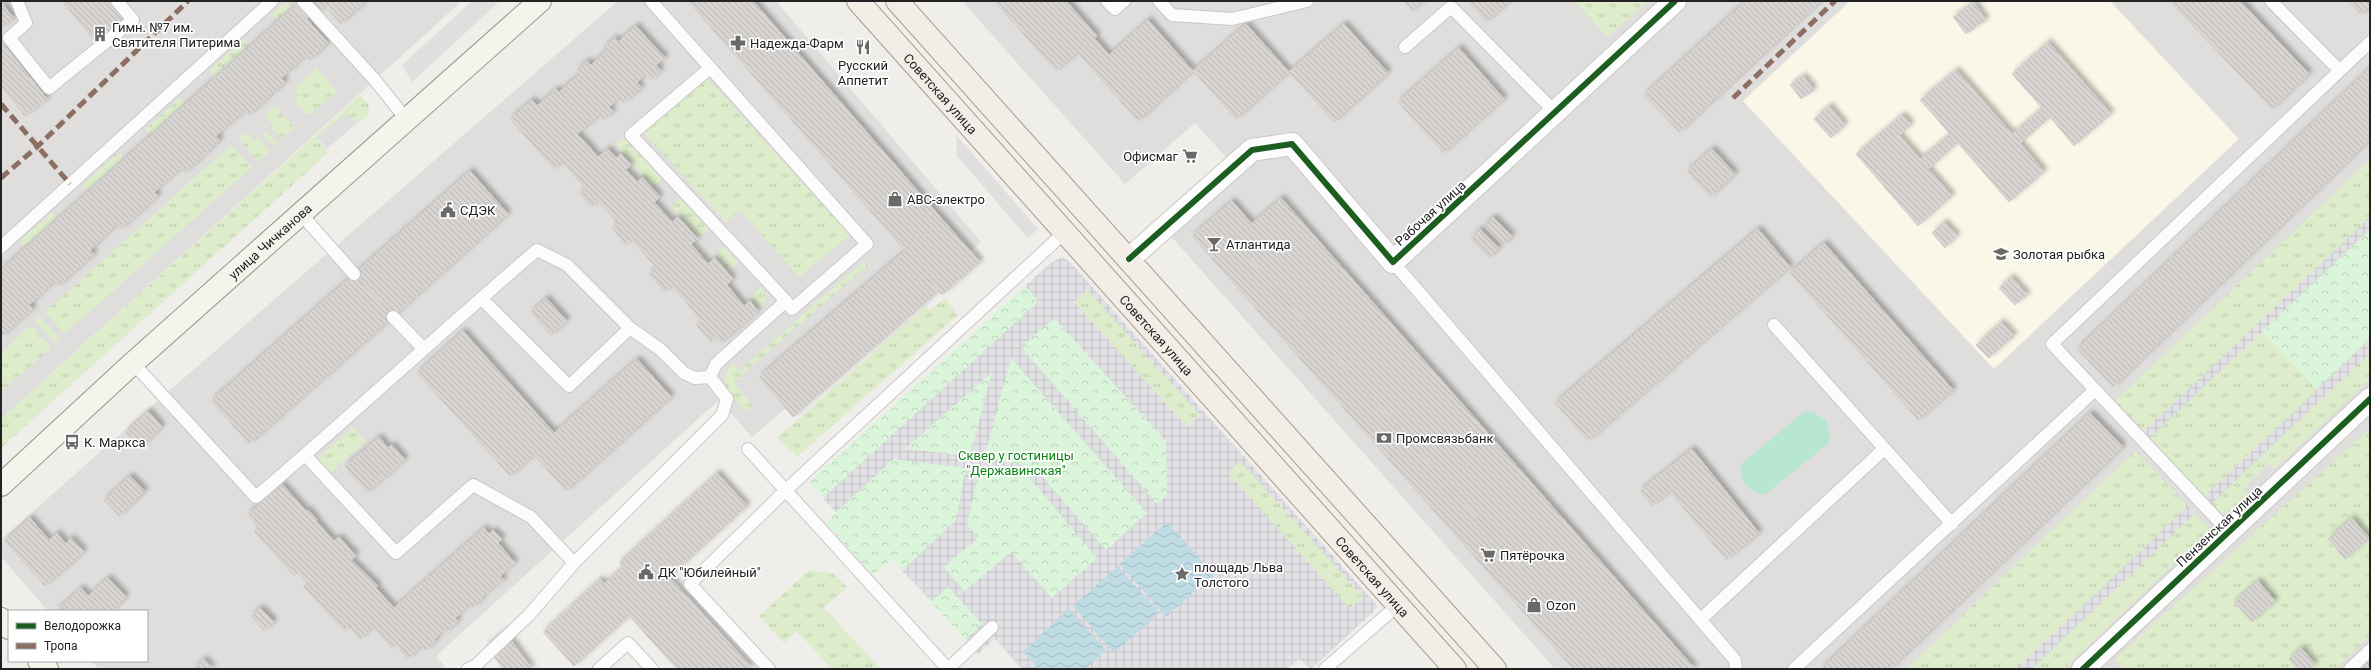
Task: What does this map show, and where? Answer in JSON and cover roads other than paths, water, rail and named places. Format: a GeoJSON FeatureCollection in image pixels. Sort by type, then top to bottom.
{"type":"FeatureCollection","features":[{"type":"Feature","properties":{"kind":"main road","name":"улица Чичканова"},"geometry":{"type":"LineString","coordinates":[[1,485],[133,363],[540,1]]}},
{"type":"Feature","properties":{"kind":"main road","name":"Советская улица"},"geometry":{"type":"LineString","coordinates":[[858,1],[1066,231],[1455,669]]}},
{"type":"Feature","properties":{"kind":"main road"},"geometry":{"type":"LineString","coordinates":[[898,1],[1495,669]]}},
{"type":"Feature","properties":{"kind":"main road"},"geometry":{"type":"LineString","coordinates":[[1,619],[8,627]]}},
{"type":"Feature","properties":{"kind":"street","name":"Рабочая улица"},"geometry":{"type":"LineString","coordinates":[[1129,259],[1252,150],[1292,144],[1393,262],[1556,113],[1675,1]]}},
{"type":"Feature","properties":{"kind":"street","name":"Пензенская улица"},"geometry":{"type":"LineString","coordinates":[[2083,669],[2370,399]]}},
{"type":"Feature","properties":{"kind":"lane"},"geometry":{"type":"LineString","coordinates":[[17,1],[26,23],[9,38],[49,88],[133,20],[117,1]]}},
{"type":"Feature","properties":{"kind":"lane"},"geometry":{"type":"LineString","coordinates":[[1,247],[272,1]]}},
{"type":"Feature","properties":{"kind":"lane"},"geometry":{"type":"LineString","coordinates":[[303,1],[374,79],[407,120]]}},
{"type":"Feature","properties":{"kind":"lane"},"geometry":{"type":"LineString","coordinates":[[651,1],[867,244],[792,309],[631,135],[710,68]]}},
{"type":"Feature","properties":{"kind":"lane"},"geometry":{"type":"LineString","coordinates":[[1107,1],[1115,10],[1124,1]]}},
{"type":"Feature","properties":{"kind":"lane"},"geometry":{"type":"LineString","coordinates":[[1159,1],[1172,15],[1232,19],[1307,1]]}},
{"type":"Feature","properties":{"kind":"lane"},"geometry":{"type":"LineString","coordinates":[[2271,1],[2339,70]]}},
{"type":"Feature","properties":{"kind":"lane"},"geometry":{"type":"LineString","coordinates":[[1405,47],[1451,7],[1556,113]]}},
{"type":"Feature","properties":{"kind":"lane"},"geometry":{"type":"LineString","coordinates":[[2229,532],[2052,344],[2370,42]]}},
{"type":"Feature","properties":{"kind":"lane"},"geometry":{"type":"LineString","coordinates":[[301,214],[354,274]]}},
{"type":"Feature","properties":{"kind":"lane"},"geometry":{"type":"LineString","coordinates":[[769,669],[690,584],[786,490],[1066,231]]}},
{"type":"Feature","properties":{"kind":"lane"},"geometry":{"type":"LineString","coordinates":[[133,363],[256,497],[305,455],[423,348],[537,250],[567,265],[630,328],[661,350],[684,373],[695,378],[710,377]]}},
{"type":"Feature","properties":{"kind":"lane"},"geometry":{"type":"LineString","coordinates":[[1393,262],[1735,660],[1736,669]]}},
{"type":"Feature","properties":{"kind":"lane"},"geometry":{"type":"LineString","coordinates":[[481,298],[569,386],[630,328]]}},
{"type":"Feature","properties":{"kind":"lane"},"geometry":{"type":"LineString","coordinates":[[710,377],[716,364],[786,301]]}},
{"type":"Feature","properties":{"kind":"lane"},"geometry":{"type":"LineString","coordinates":[[392,316],[423,348]]}},
{"type":"Feature","properties":{"kind":"lane"},"geometry":{"type":"LineString","coordinates":[[1774,324],[1952,524]]}},
{"type":"Feature","properties":{"kind":"lane"},"geometry":{"type":"LineString","coordinates":[[473,668],[529,615],[574,563],[722,415],[727,399],[710,377]]}},
{"type":"Feature","properties":{"kind":"lane"},"geometry":{"type":"LineString","coordinates":[[1794,669],[2095,390]]}},
{"type":"Feature","properties":{"kind":"lane"},"geometry":{"type":"LineString","coordinates":[[748,449],[948,668],[992,627]]}},
{"type":"Feature","properties":{"kind":"lane"},"geometry":{"type":"LineString","coordinates":[[1700,620],[1884,449]]}},
{"type":"Feature","properties":{"kind":"lane"},"geometry":{"type":"LineString","coordinates":[[305,455],[396,554],[473,484],[531,517],[574,563]]}},
{"type":"Feature","properties":{"kind":"lane"},"geometry":{"type":"LineString","coordinates":[[1325,669],[1398,605]]}},
{"type":"Feature","properties":{"kind":"lane"},"geometry":{"type":"LineString","coordinates":[[599,669],[628,643],[652,669]]}},
{"type":"Feature","properties":{"kind":"lane"},"geometry":{"type":"LineString","coordinates":[[2350,669],[2370,650]]}},
{"type":"Feature","properties":{"kind":"water"},"geometry":{"type":"Polygon","coordinates":[[[1167,522],[1214,574],[1166,617],[1120,564],[1167,522]]]}},
{"type":"Feature","properties":{"kind":"water"},"geometry":{"type":"Polygon","coordinates":[[[1118,566],[1159,613],[1114,653],[1073,606],[1118,566]]]}},
{"type":"Feature","properties":{"kind":"water"},"geometry":{"type":"Polygon","coordinates":[[[1069,609],[1106,650],[1085,669],[1039,669],[1023,651],[1069,609]]]}},
{"type":"Feature","properties":{"kind":"place","name":"Гимн. №7 им. Святителя Питерима"},"geometry":{"type":"Point","coordinates":[100,34]}},
{"type":"Feature","properties":{"kind":"place","name":"Надежда-Фарм"},"geometry":{"type":"Point","coordinates":[738,43]}},
{"type":"Feature","properties":{"kind":"place","name":"Русский Аппетит"},"geometry":{"type":"Point","coordinates":[863,47]}},
{"type":"Feature","properties":{"kind":"place","name":"Офисмаг"},"geometry":{"type":"Point","coordinates":[1190,156]}},
{"type":"Feature","properties":{"kind":"place","name":"АВС-электро"},"geometry":{"type":"Point","coordinates":[895,199]}},
{"type":"Feature","properties":{"kind":"place","name":"СДЭК"},"geometry":{"type":"Point","coordinates":[448,210]}},
{"type":"Feature","properties":{"kind":"place","name":"Атлантида"},"geometry":{"type":"Point","coordinates":[1214,244]}},
{"type":"Feature","properties":{"kind":"place","name":"Золотая рыбка"},"geometry":{"type":"Point","coordinates":[2001,254]}},
{"type":"Feature","properties":{"kind":"place","name":"Промсвязьбанк"},"geometry":{"type":"Point","coordinates":[1384,438]}},
{"type":"Feature","properties":{"kind":"place","name":"К. Маркса"},"geometry":{"type":"Point","coordinates":[72,442]}},
{"type":"Feature","properties":{"kind":"place","name":"Пятёрочка"},"geometry":{"type":"Point","coordinates":[1488,555]}},
{"type":"Feature","properties":{"kind":"place","name":"ДК \"Юбилейный\""},"geometry":{"type":"Point","coordinates":[646,572]}},
{"type":"Feature","properties":{"kind":"place","name":"площадь Льва Толстого"},"geometry":{"type":"Point","coordinates":[1182,574]}},
{"type":"Feature","properties":{"kind":"place","name":"Ozon"},"geometry":{"type":"Point","coordinates":[1534,605]}},
{"type":"Feature","properties":{"kind":"park label","name":"Сквер у гостиницы \"Державинская\""},"geometry":{"type":"Point","coordinates":[1016,462]}}]}
